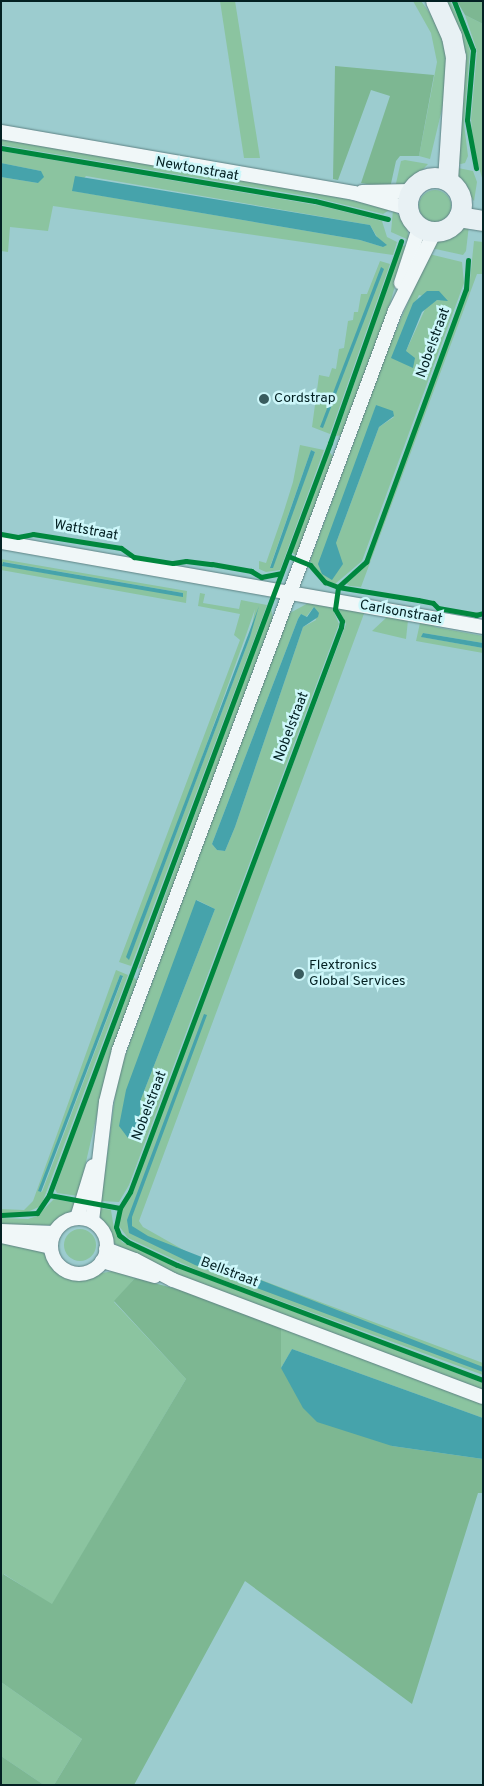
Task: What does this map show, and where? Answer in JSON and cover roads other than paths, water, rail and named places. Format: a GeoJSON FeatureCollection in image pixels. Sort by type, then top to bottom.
{"type":"FeatureCollection","features":[{"type":"Feature","properties":{"kind":"street"},"geometry":{"type":"LineString","coordinates":[[436,1],[455,51],[452,96],[441,180]]}},
{"type":"Feature","properties":{"kind":"street","name":"Newtonstraat"},"geometry":{"type":"LineString","coordinates":[[1,132],[354,193],[409,200]]}},
{"type":"Feature","properties":{"kind":"street"},"geometry":{"type":"LineString","coordinates":[[441,180],[457,190],[461,210],[447,230],[426,231],[411,220],[409,200],[420,182],[441,180]]}},
{"type":"Feature","properties":{"kind":"street"},"geometry":{"type":"LineString","coordinates":[[461,210],[483,208]]}},
{"type":"Feature","properties":{"kind":"street"},"geometry":{"type":"LineString","coordinates":[[461,210],[483,222]]}},
{"type":"Feature","properties":{"kind":"street"},"geometry":{"type":"LineString","coordinates":[[92,1221],[98,1152],[106,1102],[119,1050],[426,231]]}},
{"type":"Feature","properties":{"kind":"street","name":"Wattstraat"},"geometry":{"type":"LineString","coordinates":[[1,542],[289,593]]}},
{"type":"Feature","properties":{"kind":"street","name":"Carlsonstraat"},"geometry":{"type":"LineString","coordinates":[[289,593],[483,627]]}},
{"type":"Feature","properties":{"kind":"street"},"geometry":{"type":"LineString","coordinates":[[77,1218],[98,1152]]}},
{"type":"Feature","properties":{"kind":"street"},"geometry":{"type":"LineString","coordinates":[[77,1218],[92,1221],[103,1233],[104,1255],[83,1273],[68,1271],[56,1262],[51,1247],[54,1233],[63,1222],[77,1218]]}},
{"type":"Feature","properties":{"kind":"street"},"geometry":{"type":"LineString","coordinates":[[1,1231],[54,1233]]}},
{"type":"Feature","properties":{"kind":"street"},"geometry":{"type":"LineString","coordinates":[[1,1236],[51,1247]]}},
{"type":"Feature","properties":{"kind":"street","name":"Bellstraat"},"geometry":{"type":"LineString","coordinates":[[104,1255],[483,1397]]}},
{"type":"Feature","properties":{"kind":"water"},"geometry":{"type":"Polygon","coordinates":[[[1,163],[41,171],[44,177],[38,183],[1,177],[1,163]]]}},
{"type":"Feature","properties":{"kind":"water"},"geometry":{"type":"Polygon","coordinates":[[[75,176],[370,225],[376,236],[387,245],[383,247],[360,240],[72,191],[75,176]]]}},
{"type":"Feature","properties":{"kind":"water"},"geometry":{"type":"Polygon","coordinates":[[[381,267],[384,269],[323,428],[320,427],[381,267]]]}},
{"type":"Feature","properties":{"kind":"water"},"geometry":{"type":"Polygon","coordinates":[[[427,291],[439,291],[448,301],[437,300],[422,312],[406,351],[415,358],[413,368],[391,358],[413,303],[427,291]]]}},
{"type":"Feature","properties":{"kind":"water"},"geometry":{"type":"Polygon","coordinates":[[[376,405],[393,411],[394,416],[379,427],[336,543],[343,564],[332,580],[322,574],[318,564],[376,405]]]}},
{"type":"Feature","properties":{"kind":"water"},"geometry":{"type":"Polygon","coordinates":[[[311,450],[315,452],[273,568],[270,568],[311,450]]]}},
{"type":"Feature","properties":{"kind":"water"},"geometry":{"type":"Polygon","coordinates":[[[3,562],[183,593],[183,597],[2,566],[3,562]]]}},
{"type":"Feature","properties":{"kind":"water"},"geometry":{"type":"Polygon","coordinates":[[[259,606],[250,637],[129,960],[126,957],[259,606]]]}},
{"type":"Feature","properties":{"kind":"water"},"geometry":{"type":"Polygon","coordinates":[[[314,607],[319,613],[318,617],[303,627],[235,827],[225,851],[217,850],[212,844],[298,619],[301,614],[307,617],[314,607]]]}},
{"type":"Feature","properties":{"kind":"water"},"geometry":{"type":"Polygon","coordinates":[[[423,633],[483,643],[483,648],[421,637],[423,633]]]}},
{"type":"Feature","properties":{"kind":"water"},"geometry":{"type":"Polygon","coordinates":[[[196,900],[215,909],[141,1099],[139,1127],[134,1138],[128,1138],[119,1126],[126,1090],[196,900]]]}},
{"type":"Feature","properties":{"kind":"water"},"geometry":{"type":"Polygon","coordinates":[[[120,975],[123,976],[41,1192],[38,1191],[120,975]]]}},
{"type":"Feature","properties":{"kind":"water"},"geometry":{"type":"Polygon","coordinates":[[[204,1014],[207,1015],[132,1217],[132,1226],[148,1236],[483,1367],[483,1372],[195,1265],[129,1233],[127,1220],[204,1014]]]}},
{"type":"Feature","properties":{"kind":"water"},"geometry":{"type":"Polygon","coordinates":[[[292,1349],[483,1418],[483,1459],[392,1446],[317,1422],[303,1408],[281,1368],[292,1349]]]}},
{"type":"Feature","properties":{"kind":"place","name":"Cordstrap"},"geometry":{"type":"Point","coordinates":[264,399]}},
{"type":"Feature","properties":{"kind":"place","name":"Flextronics Global Services"},"geometry":{"type":"Point","coordinates":[299,974]}}]}
